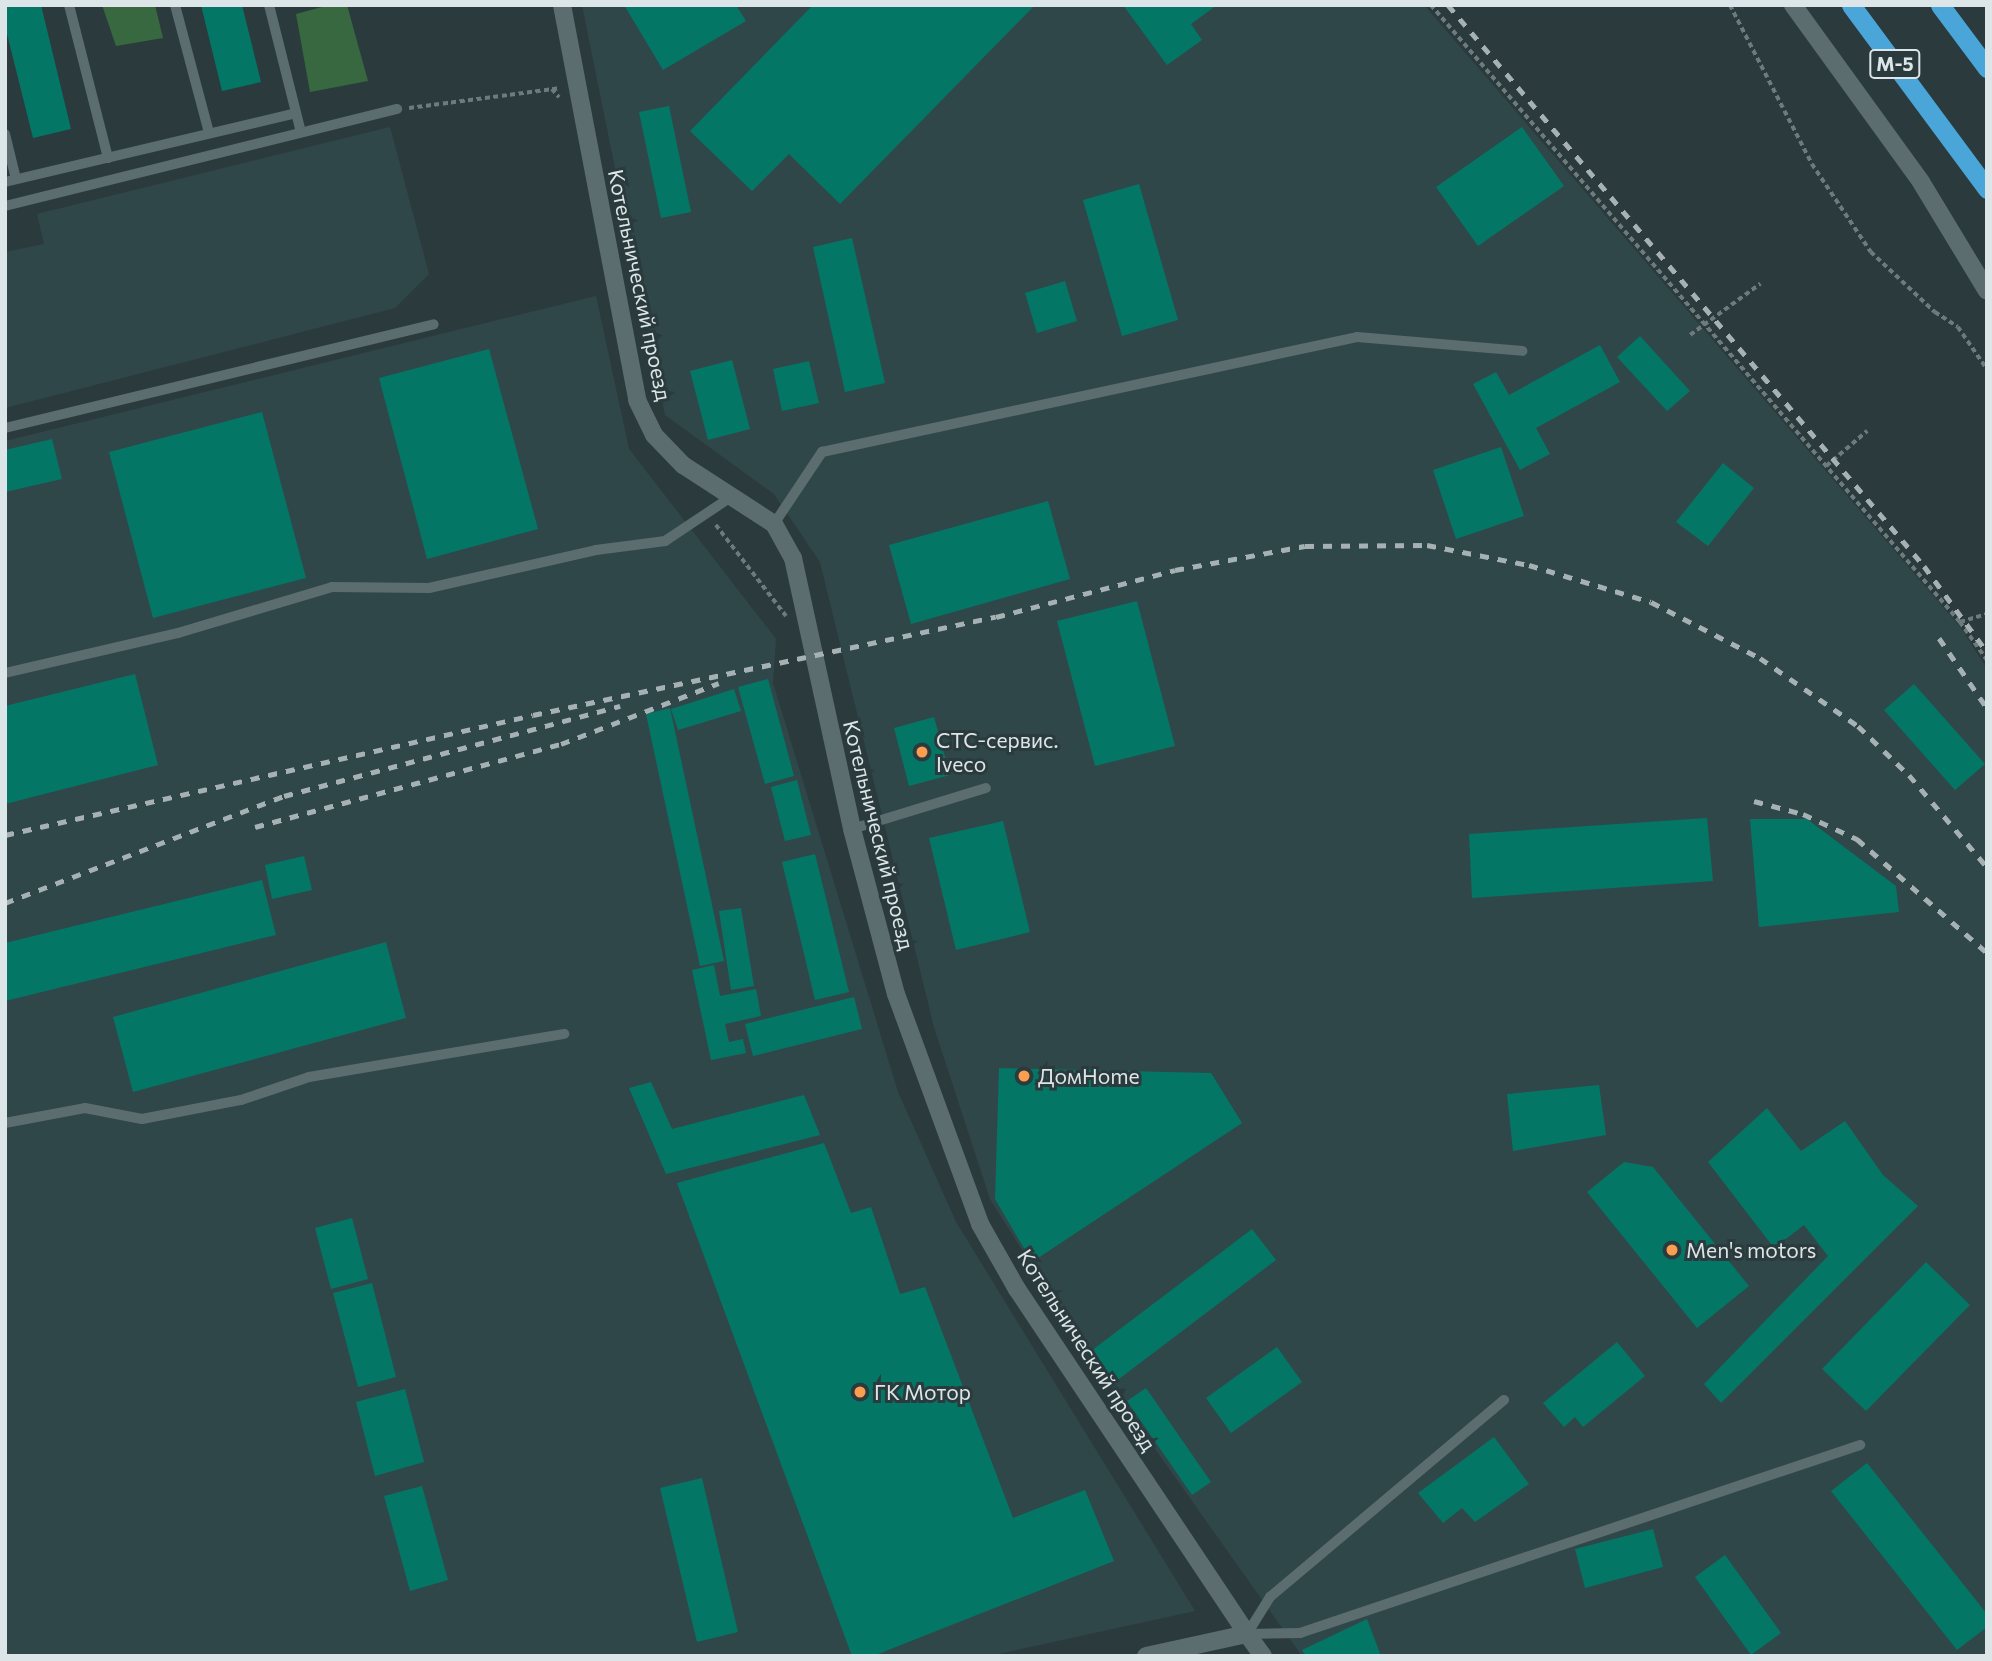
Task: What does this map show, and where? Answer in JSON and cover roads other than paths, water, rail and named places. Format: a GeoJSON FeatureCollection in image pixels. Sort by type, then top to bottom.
{"type":"FeatureCollection","features":[{"type":"Feature","properties":{"kind":"highway","name":"М-5"},"geometry":{"type":"LineString","coordinates":[[1850,5],[1987,189]]}},
{"type":"Feature","properties":{"kind":"highway"},"geometry":{"type":"LineString","coordinates":[[1940,5],[1987,68]]}},
{"type":"Feature","properties":{"kind":"street","name":"Котельнический проезд"},"geometry":{"type":"LineString","coordinates":[[562,5],[637,400],[654,435],[683,465],[774,524],[793,558],[852,829],[896,994],[980,1224],[1032,1311],[1263,1656]]}},
{"type":"Feature","properties":{"kind":"street","name":"М-5"},"geometry":{"type":"LineString","coordinates":[[1793,5],[1921,182],[1987,290]]}},
{"type":"Feature","properties":{"kind":"street"},"geometry":{"type":"LineString","coordinates":[[1146,1656],[1247,1634]]}},
{"type":"Feature","properties":{"kind":"lane"},"geometry":{"type":"LineString","coordinates":[[69,5],[108,158]]}},
{"type":"Feature","properties":{"kind":"lane"},"geometry":{"type":"LineString","coordinates":[[175,5],[209,134]]}},
{"type":"Feature","properties":{"kind":"lane"},"geometry":{"type":"LineString","coordinates":[[269,5],[300,132]]}},
{"type":"Feature","properties":{"kind":"lane"},"geometry":{"type":"LineString","coordinates":[[5,206],[397,109]]}},
{"type":"Feature","properties":{"kind":"lane"},"geometry":{"type":"LineString","coordinates":[[5,182],[296,113]]}},
{"type":"Feature","properties":{"kind":"lane"},"geometry":{"type":"LineString","coordinates":[[5,134],[16,179]]}},
{"type":"Feature","properties":{"kind":"lane"},"geometry":{"type":"LineString","coordinates":[[5,428],[434,324]]}},
{"type":"Feature","properties":{"kind":"lane"},"geometry":{"type":"LineString","coordinates":[[774,524],[822,452],[1357,337],[1522,351]]}},
{"type":"Feature","properties":{"kind":"lane"},"geometry":{"type":"LineString","coordinates":[[5,673],[178,633],[332,587],[429,588],[596,550],[665,541],[709,516],[731,497]]}},
{"type":"Feature","properties":{"kind":"lane"},"geometry":{"type":"LineString","coordinates":[[852,829],[986,788]]}},
{"type":"Feature","properties":{"kind":"lane"},"geometry":{"type":"LineString","coordinates":[[5,1124],[85,1108],[142,1119],[241,1100],[309,1077],[564,1034]]}},
{"type":"Feature","properties":{"kind":"lane"},"geometry":{"type":"LineString","coordinates":[[1247,1634],[1269,1597],[1504,1400]]}},
{"type":"Feature","properties":{"kind":"lane"},"geometry":{"type":"LineString","coordinates":[[1247,1634],[1300,1633],[1860,1445]]}},
{"type":"Feature","properties":{"kind":"railway"},"geometry":{"type":"LineString","coordinates":[[1448,5],[1924,566],[1987,652]]}},
{"type":"Feature","properties":{"kind":"railway"},"geometry":{"type":"LineString","coordinates":[[5,835],[533,715],[996,617],[1175,570],[1305,546],[1427,545],[1529,565],[1651,602],[1760,658],[1858,726],[1909,775],[1987,867]]}},
{"type":"Feature","properties":{"kind":"railway"},"geometry":{"type":"LineString","coordinates":[[1939,638],[1987,708]]}},
{"type":"Feature","properties":{"kind":"railway"},"geometry":{"type":"LineString","coordinates":[[255,827],[561,744],[719,683]]}},
{"type":"Feature","properties":{"kind":"railway"},"geometry":{"type":"LineString","coordinates":[[5,903],[284,796],[620,706]]}},
{"type":"Feature","properties":{"kind":"railway"},"geometry":{"type":"LineString","coordinates":[[1754,801],[1803,814],[1857,839],[1987,953]]}},
{"type":"Feature","properties":{"kind":"place","name":"СТС-сервис. Iveco"},"geometry":{"type":"Point","coordinates":[922,752]}},
{"type":"Feature","properties":{"kind":"place","name":"ДомHome"},"geometry":{"type":"Point","coordinates":[1024,1076]}},
{"type":"Feature","properties":{"kind":"place","name":"Men's motors"},"geometry":{"type":"Point","coordinates":[1672,1250]}},
{"type":"Feature","properties":{"kind":"place","name":"ГК Мотор"},"geometry":{"type":"Point","coordinates":[860,1392]}}]}
